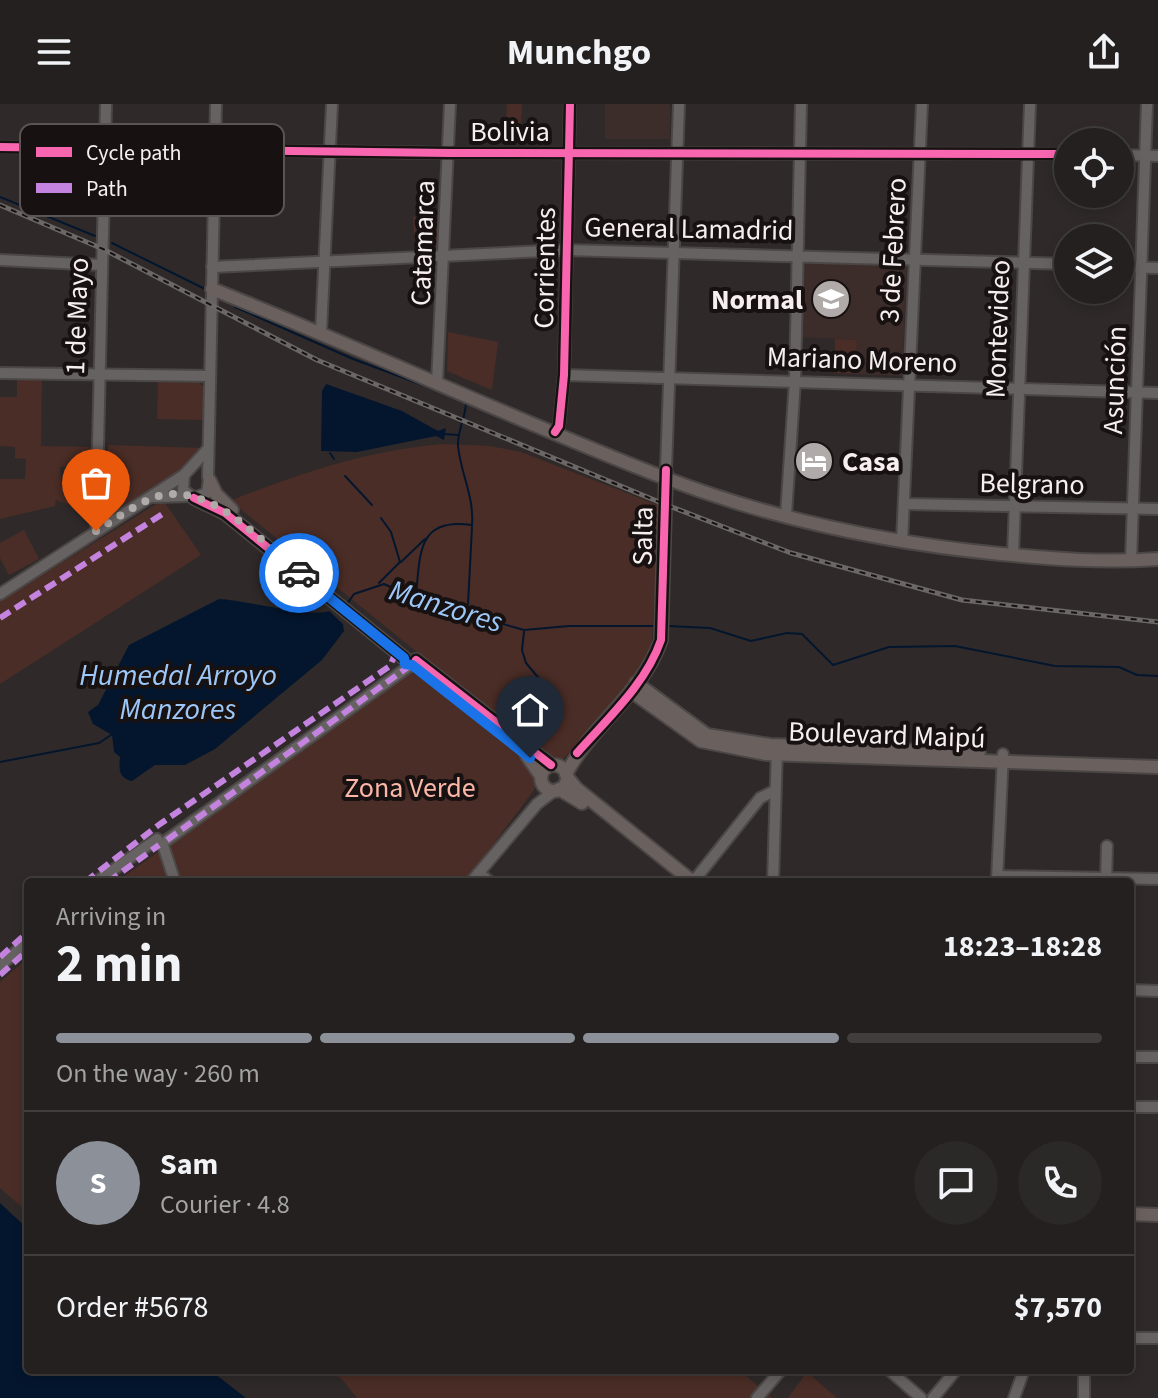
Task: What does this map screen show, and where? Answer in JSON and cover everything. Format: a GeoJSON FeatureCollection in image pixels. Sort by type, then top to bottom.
{"type":"FeatureCollection","features":[{"type":"Feature","properties":{"kind":"main road"},"geometry":{"type":"LineString","coordinates":[[212,285],[666,474],[788,511],[902,539],[1013,552],[1158,559]]}},
{"type":"Feature","properties":{"kind":"main road","name":"Salta"},"geometry":{"type":"LineString","coordinates":[[634,687],[656,655],[661,640],[666,474]]}},
{"type":"Feature","properties":{"kind":"main road"},"geometry":{"type":"LineString","coordinates":[[209,479],[224,503],[530,758],[549,785],[574,796],[677,878]]}},
{"type":"Feature","properties":{"kind":"main road"},"geometry":{"type":"LineString","coordinates":[[192,497],[217,507],[314,581]]}},
{"type":"Feature","properties":{"kind":"main road"},"geometry":{"type":"LineString","coordinates":[[1131,558],[1158,553]]}},
{"type":"Feature","properties":{"kind":"main road"},"geometry":{"type":"LineString","coordinates":[[409,660],[560,770],[577,789],[688,878]]}},
{"type":"Feature","properties":{"kind":"main road"},"geometry":{"type":"LineString","coordinates":[[549,785],[634,687]]}},
{"type":"Feature","properties":{"kind":"main road","name":"Boulevard Maipú"},"geometry":{"type":"LineString","coordinates":[[634,687],[699,731],[776,750],[1158,760]]}},
{"type":"Feature","properties":{"kind":"main road","name":"Boulevard Maipú"},"geometry":{"type":"LineString","coordinates":[[1003,758],[1158,767]]}},
{"type":"Feature","properties":{"kind":"main road"},"geometry":{"type":"LineString","coordinates":[[549,785],[560,770]]}},
{"type":"Feature","properties":{"kind":"main road"},"geometry":{"type":"LineString","coordinates":[[1134,1214],[1158,1215]]}},
{"type":"Feature","properties":{"kind":"main road"},"geometry":{"type":"LineString","coordinates":[[1134,1222],[1158,1223]]}},
{"type":"Feature","properties":{"kind":"street","name":"1 de Mayo"},"geometry":{"type":"LineString","coordinates":[[105,124],[106,104]]}},
{"type":"Feature","properties":{"kind":"street"},"geometry":{"type":"LineString","coordinates":[[216,104],[216,124]]}},
{"type":"Feature","properties":{"kind":"street"},"geometry":{"type":"LineString","coordinates":[[322,329],[332,104]]}},
{"type":"Feature","properties":{"kind":"street","name":"Catamarca"},"geometry":{"type":"LineString","coordinates":[[439,379],[450,104]]}},
{"type":"Feature","properties":{"kind":"street","name":"Corrientes"},"geometry":{"type":"LineString","coordinates":[[557,429],[564,375],[570,104]]}},
{"type":"Feature","properties":{"kind":"street","name":"Salta"},"geometry":{"type":"LineString","coordinates":[[666,474],[679,104]]}},
{"type":"Feature","properties":{"kind":"street"},"geometry":{"type":"LineString","coordinates":[[788,511],[795,380],[801,104]]}},
{"type":"Feature","properties":{"kind":"street","name":"3 de Febrero"},"geometry":{"type":"LineString","coordinates":[[902,539],[922,104]]}},
{"type":"Feature","properties":{"kind":"street","name":"Montevideo"},"geometry":{"type":"LineString","coordinates":[[1013,552],[1030,104]]}},
{"type":"Feature","properties":{"kind":"street","name":"Asunción"},"geometry":{"type":"LineString","coordinates":[[1131,558],[1147,104]]}},
{"type":"Feature","properties":{"kind":"street","name":"Bolivia"},"geometry":{"type":"LineString","coordinates":[[0,147],[20,147]]}},
{"type":"Feature","properties":{"kind":"street","name":"Bolivia"},"geometry":{"type":"LineString","coordinates":[[284,151],[1054,153]]}},
{"type":"Feature","properties":{"kind":"street"},"geometry":{"type":"LineString","coordinates":[[1134,156],[1158,156]]}},
{"type":"Feature","properties":{"kind":"street","name":"1 de Mayo"},"geometry":{"type":"LineString","coordinates":[[96,531],[103,216]]}},
{"type":"Feature","properties":{"kind":"street"},"geometry":{"type":"LineString","coordinates":[[152,498],[192,497],[207,493],[213,216]]}},
{"type":"Feature","properties":{"kind":"street","name":"General Lamadrid"},"geometry":{"type":"LineString","coordinates":[[212,267],[566,250],[1054,263]]}},
{"type":"Feature","properties":{"kind":"street"},"geometry":{"type":"LineString","coordinates":[[0,260],[102,265]]}},
{"type":"Feature","properties":{"kind":"street"},"geometry":{"type":"LineString","coordinates":[[1134,268],[1158,268]]}},
{"type":"Feature","properties":{"kind":"street"},"geometry":{"type":"LineString","coordinates":[[0,373],[209,376]]}},
{"type":"Feature","properties":{"kind":"street","name":"Mariano Moreno"},"geometry":{"type":"LineString","coordinates":[[564,375],[1158,393]]}},
{"type":"Feature","properties":{"kind":"street"},"geometry":{"type":"LineString","coordinates":[[0,594],[152,498],[187,473],[207,450]]}},
{"type":"Feature","properties":{"kind":"street"},"geometry":{"type":"LineString","coordinates":[[187,473],[202,471],[209,479]]}},
{"type":"Feature","properties":{"kind":"street"},"geometry":{"type":"LineString","coordinates":[[187,473],[183,490],[192,497]]}},
{"type":"Feature","properties":{"kind":"street","name":"Belgrano"},"geometry":{"type":"LineString","coordinates":[[905,504],[1158,509]]}},
{"type":"Feature","properties":{"kind":"street"},"geometry":{"type":"LineString","coordinates":[[113,878],[409,660]]}},
{"type":"Feature","properties":{"kind":"street"},"geometry":{"type":"LineString","coordinates":[[773,878],[776,750]]}},
{"type":"Feature","properties":{"kind":"street"},"geometry":{"type":"LineString","coordinates":[[997,878],[1003,758]]}},
{"type":"Feature","properties":{"kind":"street"},"geometry":{"type":"LineString","coordinates":[[475,878],[537,804],[549,785]]}},
{"type":"Feature","properties":{"kind":"street"},"geometry":{"type":"LineString","coordinates":[[696,878],[760,798],[774,791]]}},
{"type":"Feature","properties":{"kind":"street"},"geometry":{"type":"LineString","coordinates":[[102,878],[162,841]]}},
{"type":"Feature","properties":{"kind":"street"},"geometry":{"type":"LineString","coordinates":[[162,841],[174,878]]}},
{"type":"Feature","properties":{"kind":"street"},"geometry":{"type":"LineString","coordinates":[[1106,878],[1107,846]]}},
{"type":"Feature","properties":{"kind":"street"},"geometry":{"type":"LineString","coordinates":[[479,873],[485,878]]}},
{"type":"Feature","properties":{"kind":"street"},"geometry":{"type":"LineString","coordinates":[[1134,879],[1158,879]]}},
{"type":"Feature","properties":{"kind":"street"},"geometry":{"type":"LineString","coordinates":[[0,966],[24,945]]}},
{"type":"Feature","properties":{"kind":"street"},"geometry":{"type":"LineString","coordinates":[[0,975],[24,954]]}},
{"type":"Feature","properties":{"kind":"street"},"geometry":{"type":"LineString","coordinates":[[1134,990],[1158,991]]}},
{"type":"Feature","properties":{"kind":"street"},"geometry":{"type":"LineString","coordinates":[[1134,1057],[1158,1057]]}},
{"type":"Feature","properties":{"kind":"street"},"geometry":{"type":"LineString","coordinates":[[1134,1107],[1158,1107]]}},
{"type":"Feature","properties":{"kind":"street"},"geometry":{"type":"LineString","coordinates":[[1134,1338],[1158,1338]]}},
{"type":"Feature","properties":{"kind":"street"},"geometry":{"type":"LineString","coordinates":[[757,1398],[778,1374]]}},
{"type":"Feature","properties":{"kind":"street"},"geometry":{"type":"LineString","coordinates":[[894,1374],[921,1398]]}},
{"type":"Feature","properties":{"kind":"street"},"geometry":{"type":"LineString","coordinates":[[933,1398],[953,1374]]}},
{"type":"Feature","properties":{"kind":"street"},"geometry":{"type":"LineString","coordinates":[[1014,1398],[1023,1374]]}},
{"type":"Feature","properties":{"kind":"street"},"geometry":{"type":"LineString","coordinates":[[1084,1374],[1084,1398]]}},
{"type":"Feature","properties":{"kind":"shaded area"},"geometry":{"type":"Polygon","coordinates":[[[605,104],[670,104],[670,139],[605,139],[605,104]]]}},
{"type":"Feature","properties":{"kind":"shaded area"},"geometry":{"type":"Polygon","coordinates":[[[805,261],[907,266],[902,376],[856,374],[857,340],[802,337],[805,261]]]}},
{"type":"Feature","properties":{"kind":"green space"},"geometry":{"type":"Polygon","coordinates":[[[507,104],[522,104],[520,144],[505,143],[507,104]]]}},
{"type":"Feature","properties":{"kind":"green space"},"geometry":{"type":"Polygon","coordinates":[[[441,216],[442,245],[436,250],[415,251],[413,217],[441,216]]]}},
{"type":"Feature","properties":{"kind":"green space"},"geometry":{"type":"Polygon","coordinates":[[[448,332],[498,342],[492,390],[447,371],[448,332]]]}},
{"type":"Feature","properties":{"kind":"green space"},"geometry":{"type":"Polygon","coordinates":[[[835,339],[857,340],[856,374],[834,373],[835,339]]]}},
{"type":"Feature","properties":{"kind":"green space"},"geometry":{"type":"Polygon","coordinates":[[[17,379],[42,379],[41,446],[94,447],[93,467],[60,467],[61,482],[90,483],[89,512],[56,500],[55,506],[0,519],[0,479],[25,479],[26,459],[15,458],[15,447],[0,446],[0,397],[17,397],[17,379]]]}},
{"type":"Feature","properties":{"kind":"green space"},"geometry":{"type":"Polygon","coordinates":[[[158,382],[199,383],[204,387],[203,420],[157,419],[158,382]]]}},
{"type":"Feature","properties":{"kind":"green space"},"geometry":{"type":"Polygon","coordinates":[[[443,444],[490,446],[521,452],[660,506],[651,654],[598,723],[563,759],[549,759],[232,500],[336,464],[388,451],[443,444]]]}},
{"type":"Feature","properties":{"kind":"green space"},"geometry":{"type":"Polygon","coordinates":[[[108,445],[202,448],[182,472],[107,520],[108,445]]]}},
{"type":"Feature","properties":{"kind":"green space"},"geometry":{"type":"Polygon","coordinates":[[[163,500],[201,555],[0,684],[0,601],[163,500]]]}},
{"type":"Feature","properties":{"kind":"green space"},"geometry":{"type":"Polygon","coordinates":[[[24,530],[39,559],[9,575],[0,558],[0,543],[24,530]]]}},
{"type":"Feature","properties":{"kind":"green space","name":"Zona Verde"},"geometry":{"type":"Polygon","coordinates":[[[412,672],[528,758],[538,777],[534,790],[468,878],[122,878],[412,672]]]}},
{"type":"Feature","properties":{"kind":"green space"},"geometry":{"type":"Polygon","coordinates":[[[24,961],[24,1209],[0,1188],[0,982],[24,961]]]}},
{"type":"Feature","properties":{"kind":"green space"},"geometry":{"type":"Polygon","coordinates":[[[325,1374],[744,1374],[772,1398],[357,1398],[340,1377],[325,1374]]]}},
{"type":"Feature","properties":{"kind":"green space"},"geometry":{"type":"Polygon","coordinates":[[[806,1374],[809,1374],[837,1398],[788,1398],[806,1374]]]}},
{"type":"Feature","properties":{"kind":"water"},"geometry":{"type":"Polygon","coordinates":[[[326,384],[402,411],[438,431],[446,428],[444,440],[436,436],[357,452],[321,451],[322,391],[326,384]]]}},
{"type":"Feature","properties":{"kind":"water","name":"Humedal Arroyo Manzores"},"geometry":{"type":"Polygon","coordinates":[[[219,599],[309,612],[329,611],[343,624],[344,631],[322,660],[215,749],[185,765],[155,765],[132,781],[127,780],[120,772],[120,757],[114,752],[112,735],[93,724],[88,712],[98,705],[129,645],[219,599]]]}},
{"type":"Feature","properties":{"kind":"water"},"geometry":{"type":"Polygon","coordinates":[[[0,1203],[24,1225],[24,1374],[215,1374],[246,1398],[0,1398],[0,1203]]]}},
{"type":"Feature","properties":{"kind":"waterway"},"geometry":{"type":"LineString","coordinates":[[0,197],[20,205]]}},
{"type":"Feature","properties":{"kind":"waterway"},"geometry":{"type":"LineString","coordinates":[[46,216],[95,236]]}},
{"type":"Feature","properties":{"kind":"waterway"},"geometry":{"type":"LineString","coordinates":[[112,243],[205,289]]}},
{"type":"Feature","properties":{"kind":"waterway"},"geometry":{"type":"LineString","coordinates":[[235,307],[353,359],[444,393]]}},
{"type":"Feature","properties":{"kind":"waterway"},"geometry":{"type":"LineString","coordinates":[[416,596],[421,552],[432,532],[454,524],[472,525],[471,504],[458,446],[466,402]]}},
{"type":"Feature","properties":{"kind":"waterway"},"geometry":{"type":"LineString","coordinates":[[444,434],[458,435]]}},
{"type":"Feature","properties":{"kind":"waterway"},"geometry":{"type":"LineString","coordinates":[[330,453],[334,459]]}},
{"type":"Feature","properties":{"kind":"waterway"},"geometry":{"type":"LineString","coordinates":[[345,476],[372,505]]}},
{"type":"Feature","properties":{"kind":"waterway"},"geometry":{"type":"LineString","coordinates":[[379,583],[400,562],[391,532],[381,518]]}},
{"type":"Feature","properties":{"kind":"waterway"},"geometry":{"type":"LineString","coordinates":[[468,604],[472,527]]}},
{"type":"Feature","properties":{"kind":"waterway"},"geometry":{"type":"LineString","coordinates":[[401,562],[425,539]]}},
{"type":"Feature","properties":{"kind":"waterway","name":"Manzores"},"geometry":{"type":"LineString","coordinates":[[347,604],[354,594],[384,584],[441,610],[467,606],[485,619],[524,630],[569,626],[657,626]]}},
{"type":"Feature","properties":{"kind":"waterway","name":"Manzores"},"geometry":{"type":"LineString","coordinates":[[668,626],[710,628],[751,641],[787,633],[802,634],[833,665],[889,647],[955,646],[1055,666],[1119,667],[1137,675],[1158,676]]}},
{"type":"Feature","properties":{"kind":"waterway"},"geometry":{"type":"LineString","coordinates":[[524,632],[522,650],[526,663],[541,681],[558,726],[534,738]]}},
{"type":"Feature","properties":{"kind":"waterway","name":"Manzores"},"geometry":{"type":"LineString","coordinates":[[0,762],[99,743],[114,733]]}},
{"type":"Feature","properties":{"kind":"railway"},"geometry":{"type":"LineString","coordinates":[[0,205],[20,214]]}},
{"type":"Feature","properties":{"kind":"railway"},"geometry":{"type":"LineString","coordinates":[[26,216],[103,249],[317,360],[664,504],[791,553],[962,600],[1158,622]]}},
{"type":"Feature","properties":{"kind":"marked path"},"geometry":{"type":"LineString","coordinates":[[0,618],[164,513]]}},
{"type":"Feature","properties":{"kind":"marked path"},"geometry":{"type":"LineString","coordinates":[[90,878],[160,824],[390,666],[396,652]]}},
{"type":"Feature","properties":{"kind":"marked path"},"geometry":{"type":"LineString","coordinates":[[167,840],[411,665]]}},
{"type":"Feature","properties":{"kind":"marked path"},"geometry":{"type":"LineString","coordinates":[[114,878],[159,845]]}},
{"type":"Feature","properties":{"kind":"marked path"},"geometry":{"type":"LineString","coordinates":[[0,957],[24,936]]}},
{"type":"Feature","properties":{"kind":"marked path"},"geometry":{"type":"LineString","coordinates":[[0,975],[24,954]]}},
{"type":"Feature","properties":{"kind":"cycle path"},"geometry":{"type":"LineString","coordinates":[[555,432],[559,426],[564,375],[570,104]]}},
{"type":"Feature","properties":{"kind":"cycle path"},"geometry":{"type":"LineString","coordinates":[[0,147],[20,147]]}},
{"type":"Feature","properties":{"kind":"cycle path"},"geometry":{"type":"LineString","coordinates":[[284,151],[1054,154]]}},
{"type":"Feature","properties":{"kind":"cycle path"},"geometry":{"type":"LineString","coordinates":[[577,753],[636,686],[661,640],[666,470]]}},
{"type":"Feature","properties":{"kind":"cycle path"},"geometry":{"type":"LineString","coordinates":[[194,498],[225,513],[404,658]]}},
{"type":"Feature","properties":{"kind":"cycle path"},"geometry":{"type":"LineString","coordinates":[[416,660],[551,765]]}},
{"type":"Feature","properties":{"kind":"way so far"},"geometry":{"type":"LineString","coordinates":[[96,531],[152,498],[190,496],[217,507],[299,573]]}},
{"type":"Feature","properties":{"kind":"place","name":"Normal"},"geometry":{"type":"Point","coordinates":[831,299]}},
{"type":"Feature","properties":{"kind":"place","name":"Casa"},"geometry":{"type":"Point","coordinates":[814,461]}},
{"type":"Feature","properties":{"kind":"route"},"geometry":{"type":"LineString","coordinates":[[299,573],[404,658],[405,664],[412,665],[530,758]]}}]}
